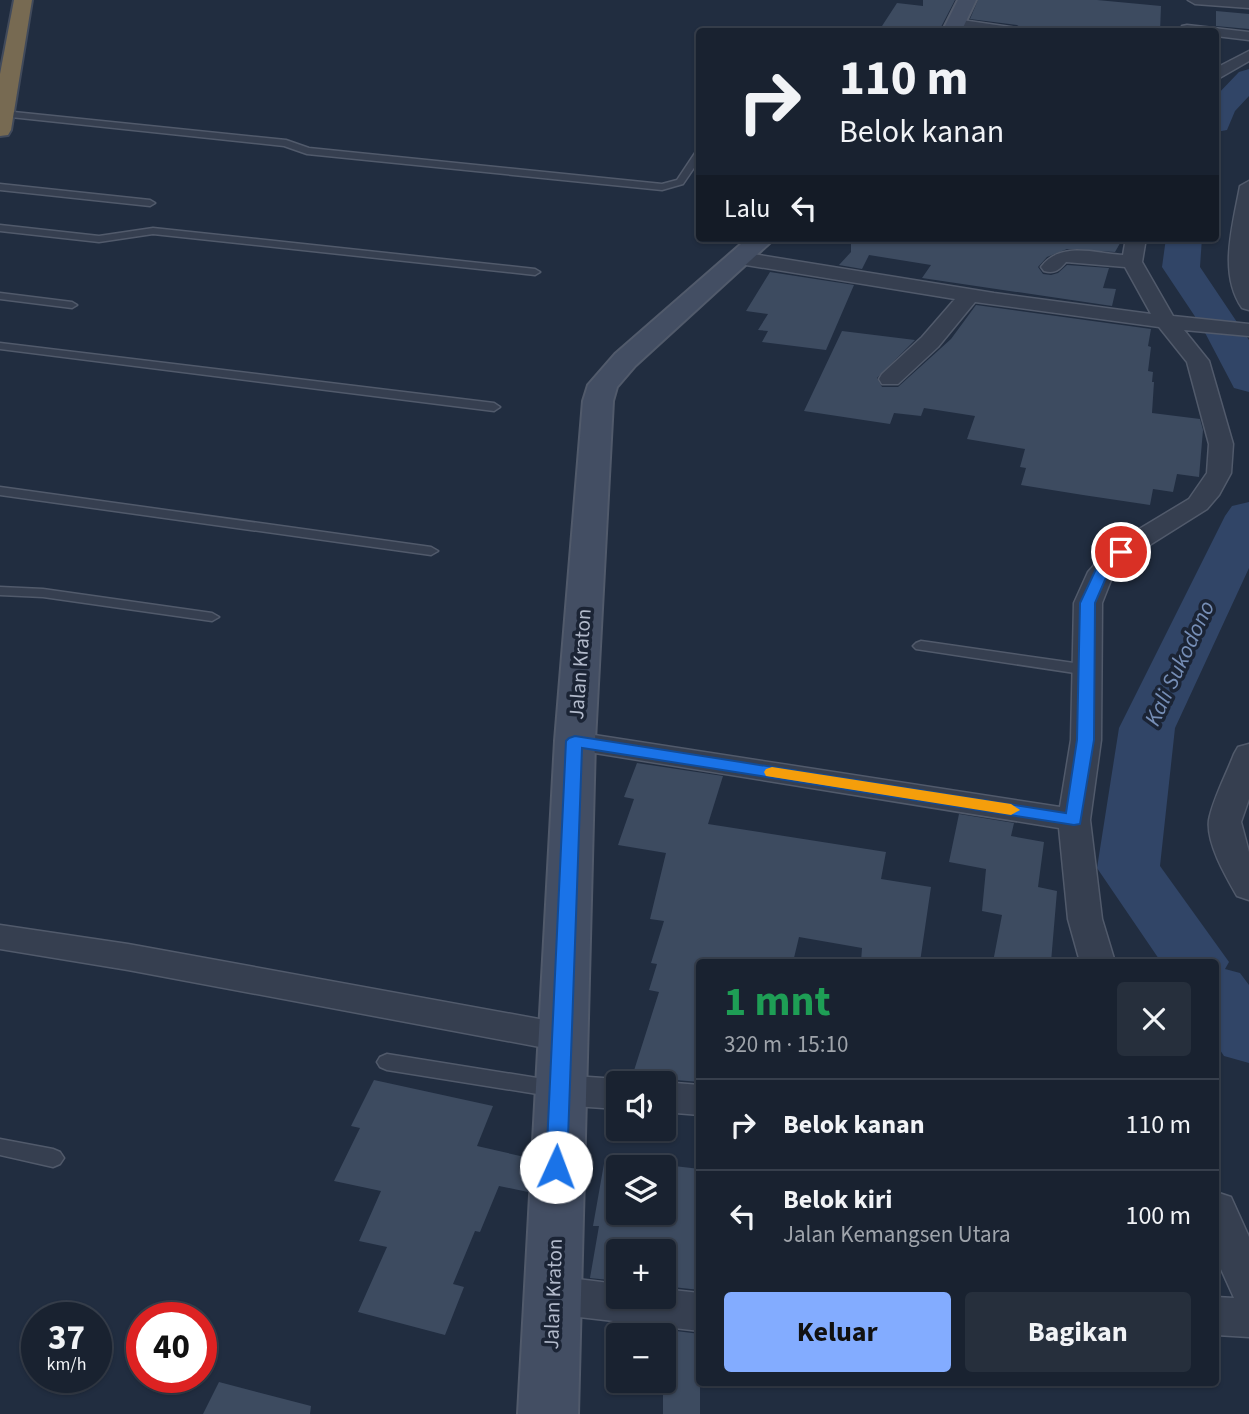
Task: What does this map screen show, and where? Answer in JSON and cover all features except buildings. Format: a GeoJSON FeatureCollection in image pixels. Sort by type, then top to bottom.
{"type":"FeatureCollection","features":[{"type":"Feature","properties":{"kind":"highway"},"geometry":{"type":"LineString","coordinates":[[2,122],[23,0]]}},
{"type":"Feature","properties":{"kind":"street"},"geometry":{"type":"LineString","coordinates":[[953,27],[967,0]]}},
{"type":"Feature","properties":{"kind":"street"},"geometry":{"type":"LineString","coordinates":[[1195,0],[1249,4]]}},
{"type":"Feature","properties":{"kind":"street"},"geometry":{"type":"LineString","coordinates":[[1219,32],[1249,36]]}},
{"type":"Feature","properties":{"kind":"street"},"geometry":{"type":"LineString","coordinates":[[1224,75],[1249,55]]}},
{"type":"Feature","properties":{"kind":"street"},"geometry":{"type":"LineString","coordinates":[[1249,186],[1239,243],[1240,283],[1249,304]]}},
{"type":"Feature","properties":{"kind":"street"},"geometry":{"type":"LineString","coordinates":[[751,248],[969,296],[1249,330]]}},
{"type":"Feature","properties":{"kind":"street","name":"Jalan Kraton"},"geometry":{"type":"LineString","coordinates":[[548,1414],[561,1037],[575,741],[600,393],[603,385],[625,360],[751,248]]}},
{"type":"Feature","properties":{"kind":"street"},"geometry":{"type":"LineString","coordinates":[[1051,267],[1063,256],[1134,250],[1198,361],[1221,444],[1219,473],[1207,495],[1198,504],[1121,552],[1101,572],[1088,603],[1085,632],[1088,670],[1086,740],[1074,820],[1085,919],[1097,959]]}},
{"type":"Feature","properties":{"kind":"street"},"geometry":{"type":"LineString","coordinates":[[890,379],[930,342],[969,296]]}},
{"type":"Feature","properties":{"kind":"street"},"geometry":{"type":"LineString","coordinates":[[575,741],[1074,820]]}},
{"type":"Feature","properties":{"kind":"street"},"geometry":{"type":"LineString","coordinates":[[1249,754],[1237,824],[1229,844],[1249,888]]}},
{"type":"Feature","properties":{"kind":"street"},"geometry":{"type":"LineString","coordinates":[[0,937],[128,957],[561,1037]]}},
{"type":"Feature","properties":{"kind":"street"},"geometry":{"type":"LineString","coordinates":[[559,1090],[606,1093]]}},
{"type":"Feature","properties":{"kind":"street"},"geometry":{"type":"LineString","coordinates":[[676,1098],[696,1100]]}},
{"type":"Feature","properties":{"kind":"street"},"geometry":{"type":"LineString","coordinates":[[1231,1227],[1249,1285]]}},
{"type":"Feature","properties":{"kind":"street"},"geometry":{"type":"LineString","coordinates":[[553,1296],[696,1312]]}},
{"type":"Feature","properties":{"kind":"street"},"geometry":{"type":"LineString","coordinates":[[1219,1316],[1249,1318]]}},
{"type":"Feature","properties":{"kind":"lane"},"geometry":{"type":"LineString","coordinates":[[2,122],[286,143],[307,151],[662,187],[680,182],[696,158]]}},
{"type":"Feature","properties":{"kind":"lane"},"geometry":{"type":"LineString","coordinates":[[0,187],[150,202]]}},
{"type":"Feature","properties":{"kind":"lane"},"geometry":{"type":"LineString","coordinates":[[0,228],[99,239],[153,231],[535,272]]}},
{"type":"Feature","properties":{"kind":"lane"},"geometry":{"type":"LineString","coordinates":[[0,296],[72,305]]}},
{"type":"Feature","properties":{"kind":"lane"},"geometry":{"type":"LineString","coordinates":[[0,346],[494,407]]}},
{"type":"Feature","properties":{"kind":"lane"},"geometry":{"type":"LineString","coordinates":[[0,491],[432,551]]}},
{"type":"Feature","properties":{"kind":"lane"},"geometry":{"type":"LineString","coordinates":[[0,591],[43,593],[212,617]]}},
{"type":"Feature","properties":{"kind":"lane"},"geometry":{"type":"LineString","coordinates":[[921,646],[1088,670]]}},
{"type":"Feature","properties":{"kind":"lane"},"geometry":{"type":"LineString","coordinates":[[387,1062],[559,1090]]}},
{"type":"Feature","properties":{"kind":"lane"},"geometry":{"type":"LineString","coordinates":[[0,1147],[53,1158]]}},
{"type":"Feature","properties":{"kind":"waterway","name":"Kali Sukodono"},"geometry":{"type":"LineString","coordinates":[[1219,115],[1249,78]]}},
{"type":"Feature","properties":{"kind":"waterway","name":"Kali Sukodono"},"geometry":{"type":"LineString","coordinates":[[1184,242],[1181,267],[1222,327],[1249,379]]}},
{"type":"Feature","properties":{"kind":"waterway","name":"Kali Sukodono"},"geometry":{"type":"LineString","coordinates":[[1194,959],[1128,868],[1147,728],[1249,516]]}},
{"type":"Feature","properties":{"kind":"waterway","name":"Kali Sukodono"},"geometry":{"type":"LineString","coordinates":[[1219,995],[1249,1037]]}},
{"type":"Feature","properties":{"kind":"slow traffic"},"geometry":{"type":"LineString","coordinates":[[772,772],[1011,810]]}},
{"type":"Feature","properties":{"kind":"route"},"geometry":{"type":"LineString","coordinates":[[556,1167],[575,741],[1074,820],[1086,740],[1088,670],[1085,632],[1088,603],[1101,572],[1121,552]]}}]}
